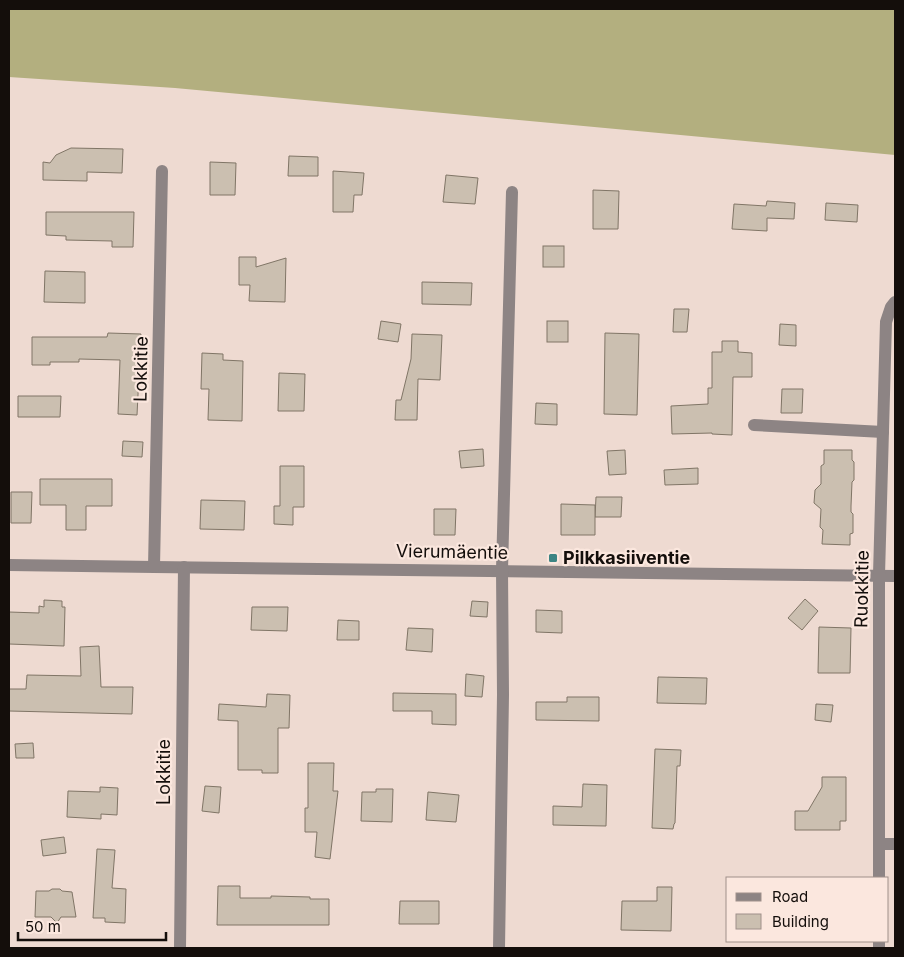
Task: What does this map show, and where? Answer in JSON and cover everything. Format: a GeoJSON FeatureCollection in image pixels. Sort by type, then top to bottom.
{"type":"FeatureCollection","features":[{"type":"Feature","properties":{"kind":"street","name":"Lokkitie"},"geometry":{"type":"LineString","coordinates":[[154,567],[162,171]]}},
{"type":"Feature","properties":{"kind":"street"},"geometry":{"type":"LineString","coordinates":[[499,948],[503,695],[502,570],[512,192]]}},
{"type":"Feature","properties":{"kind":"street","name":"Ruokkitie"},"geometry":{"type":"LineString","coordinates":[[879,877],[879,576],[886,322],[891,307],[895,302]]}},
{"type":"Feature","properties":{"kind":"street"},"geometry":{"type":"LineString","coordinates":[[754,425],[884,432]]}},
{"type":"Feature","properties":{"kind":"street","name":"Vierumäentie"},"geometry":{"type":"LineString","coordinates":[[9,564],[895,576]]}},
{"type":"Feature","properties":{"kind":"street","name":"Lokkitie"},"geometry":{"type":"LineString","coordinates":[[180,948],[184,567]]}},
{"type":"Feature","properties":{"kind":"street"},"geometry":{"type":"LineString","coordinates":[[879,844],[895,844]]}},
{"type":"Feature","properties":{"kind":"shaded area"},"geometry":{"type":"Polygon","coordinates":[[[9,9],[895,9],[895,155],[175,88],[9,77],[9,9]]]}},
{"type":"Feature","properties":{"kind":"building"},"geometry":{"type":"Polygon","coordinates":[[[71,148],[123,149],[122,173],[87,172],[87,181],[43,180],[43,162],[50,163],[56,155],[71,148]]]}},
{"type":"Feature","properties":{"kind":"building"},"geometry":{"type":"Polygon","coordinates":[[[289,156],[318,157],[318,176],[288,176],[289,156]]]}},
{"type":"Feature","properties":{"kind":"building"},"geometry":{"type":"Polygon","coordinates":[[[210,162],[236,163],[235,195],[210,195],[210,162]]]}},
{"type":"Feature","properties":{"kind":"building"},"geometry":{"type":"Polygon","coordinates":[[[333,171],[364,173],[362,195],[354,195],[353,212],[333,212],[333,171]]]}},
{"type":"Feature","properties":{"kind":"building"},"geometry":{"type":"Polygon","coordinates":[[[446,175],[478,178],[475,204],[443,202],[446,175]]]}},
{"type":"Feature","properties":{"kind":"building"},"geometry":{"type":"Polygon","coordinates":[[[593,190],[619,191],[618,229],[593,229],[593,190]]]}},
{"type":"Feature","properties":{"kind":"building"},"geometry":{"type":"Polygon","coordinates":[[[767,201],[795,203],[794,219],[767,218],[767,231],[732,229],[734,204],[766,206],[767,201]]]}},
{"type":"Feature","properties":{"kind":"building"},"geometry":{"type":"Polygon","coordinates":[[[826,203],[858,205],[857,222],[825,220],[826,203]]]}},
{"type":"Feature","properties":{"kind":"building"},"geometry":{"type":"Polygon","coordinates":[[[46,212],[134,212],[133,247],[112,247],[112,241],[66,240],[66,236],[46,235],[46,212]]]}},
{"type":"Feature","properties":{"kind":"building"},"geometry":{"type":"Polygon","coordinates":[[[543,246],[564,246],[564,267],[543,267],[543,246]]]}},
{"type":"Feature","properties":{"kind":"building"},"geometry":{"type":"Polygon","coordinates":[[[239,257],[256,257],[256,267],[286,258],[285,302],[249,301],[250,285],[239,285],[239,257]]]}},
{"type":"Feature","properties":{"kind":"building"},"geometry":{"type":"Polygon","coordinates":[[[45,271],[85,272],[85,303],[44,302],[45,271]]]}},
{"type":"Feature","properties":{"kind":"building"},"geometry":{"type":"Polygon","coordinates":[[[422,282],[472,283],[471,305],[422,304],[422,282]]]}},
{"type":"Feature","properties":{"kind":"building"},"geometry":{"type":"Polygon","coordinates":[[[674,309],[689,309],[687,332],[673,332],[674,309]]]}},
{"type":"Feature","properties":{"kind":"building"},"geometry":{"type":"Polygon","coordinates":[[[381,321],[401,324],[398,342],[378,339],[381,321]]]}},
{"type":"Feature","properties":{"kind":"building"},"geometry":{"type":"Polygon","coordinates":[[[547,321],[568,321],[568,342],[547,342],[547,321]]]}},
{"type":"Feature","properties":{"kind":"building"},"geometry":{"type":"Polygon","coordinates":[[[780,324],[796,325],[796,346],[779,345],[780,324]]]}},
{"type":"Feature","properties":{"kind":"building"},"geometry":{"type":"Polygon","coordinates":[[[108,333],[141,334],[137,415],[118,414],[120,360],[79,359],[79,362],[50,362],[50,365],[32,365],[32,337],[107,337],[108,333]]]}},
{"type":"Feature","properties":{"kind":"building"},"geometry":{"type":"Polygon","coordinates":[[[605,333],[639,334],[637,415],[604,414],[605,333]]]}},
{"type":"Feature","properties":{"kind":"building"},"geometry":{"type":"Polygon","coordinates":[[[412,334],[442,335],[440,380],[418,379],[417,420],[395,420],[396,400],[401,400],[411,359],[412,334]]]}},
{"type":"Feature","properties":{"kind":"building"},"geometry":{"type":"Polygon","coordinates":[[[722,341],[738,341],[738,352],[752,353],[752,377],[733,377],[732,435],[712,433],[672,434],[671,406],[708,404],[708,388],[712,388],[712,352],[722,352],[722,341]]]}},
{"type":"Feature","properties":{"kind":"building"},"geometry":{"type":"Polygon","coordinates":[[[202,353],[223,354],[223,360],[243,361],[242,421],[208,420],[209,389],[201,389],[202,353]]]}},
{"type":"Feature","properties":{"kind":"building"},"geometry":{"type":"Polygon","coordinates":[[[279,373],[305,374],[304,411],[278,411],[279,373]]]}},
{"type":"Feature","properties":{"kind":"building"},"geometry":{"type":"Polygon","coordinates":[[[782,389],[803,389],[802,413],[781,413],[782,389]]]}},
{"type":"Feature","properties":{"kind":"building"},"geometry":{"type":"Polygon","coordinates":[[[18,396],[61,396],[60,417],[18,417],[18,396]]]}},
{"type":"Feature","properties":{"kind":"building"},"geometry":{"type":"Polygon","coordinates":[[[536,403],[557,404],[557,425],[535,424],[536,403]]]}},
{"type":"Feature","properties":{"kind":"building"},"geometry":{"type":"Polygon","coordinates":[[[123,441],[143,442],[142,457],[122,456],[123,441]]]}},
{"type":"Feature","properties":{"kind":"building"},"geometry":{"type":"Polygon","coordinates":[[[483,449],[484,466],[461,468],[459,451],[483,449]]]}},
{"type":"Feature","properties":{"kind":"building"},"geometry":{"type":"Polygon","coordinates":[[[625,450],[626,474],[609,475],[607,451],[625,450]]]}},
{"type":"Feature","properties":{"kind":"building"},"geometry":{"type":"Polygon","coordinates":[[[824,450],[852,450],[852,460],[854,462],[851,506],[853,533],[850,534],[850,545],[822,544],[823,530],[820,527],[821,509],[814,503],[815,490],[821,484],[821,466],[824,464],[824,450]]]}},
{"type":"Feature","properties":{"kind":"building"},"geometry":{"type":"Polygon","coordinates":[[[280,466],[304,466],[304,507],[293,507],[293,525],[274,524],[274,506],[280,506],[280,466]]]}},
{"type":"Feature","properties":{"kind":"building"},"geometry":{"type":"Polygon","coordinates":[[[698,468],[698,484],[665,485],[664,470],[698,468]]]}},
{"type":"Feature","properties":{"kind":"building"},"geometry":{"type":"Polygon","coordinates":[[[40,479],[112,479],[112,506],[86,506],[86,530],[66,530],[66,505],[40,505],[40,479]]]}},
{"type":"Feature","properties":{"kind":"building"},"geometry":{"type":"Polygon","coordinates":[[[11,492],[32,492],[31,523],[11,523],[11,492]]]}},
{"type":"Feature","properties":{"kind":"building"},"geometry":{"type":"Polygon","coordinates":[[[596,497],[622,497],[621,517],[595,517],[596,497]]]}},
{"type":"Feature","properties":{"kind":"building"},"geometry":{"type":"Polygon","coordinates":[[[201,500],[245,501],[244,530],[200,529],[201,500]]]}},
{"type":"Feature","properties":{"kind":"building"},"geometry":{"type":"Polygon","coordinates":[[[561,504],[595,505],[595,535],[561,535],[561,504]]]}},
{"type":"Feature","properties":{"kind":"building"},"geometry":{"type":"Polygon","coordinates":[[[434,509],[456,509],[455,535],[434,535],[434,509]]]}},
{"type":"Feature","properties":{"kind":"building"},"geometry":{"type":"Polygon","coordinates":[[[805,599],[818,611],[802,630],[788,618],[805,599]]]}},
{"type":"Feature","properties":{"kind":"building"},"geometry":{"type":"Polygon","coordinates":[[[44,600],[62,601],[62,607],[65,607],[64,646],[9,644],[9,612],[39,613],[39,606],[44,607],[44,600]]]}},
{"type":"Feature","properties":{"kind":"building"},"geometry":{"type":"Polygon","coordinates":[[[472,601],[488,602],[487,617],[470,616],[472,601]]]}},
{"type":"Feature","properties":{"kind":"building"},"geometry":{"type":"Polygon","coordinates":[[[252,607],[288,607],[287,631],[251,630],[252,607]]]}},
{"type":"Feature","properties":{"kind":"building"},"geometry":{"type":"Polygon","coordinates":[[[536,610],[562,611],[562,633],[536,632],[536,610]]]}},
{"type":"Feature","properties":{"kind":"building"},"geometry":{"type":"Polygon","coordinates":[[[338,620],[359,621],[359,640],[337,640],[338,620]]]}},
{"type":"Feature","properties":{"kind":"building"},"geometry":{"type":"Polygon","coordinates":[[[819,627],[851,628],[850,673],[818,673],[819,627]]]}},
{"type":"Feature","properties":{"kind":"building"},"geometry":{"type":"Polygon","coordinates":[[[408,628],[433,629],[432,652],[406,650],[408,628]]]}},
{"type":"Feature","properties":{"kind":"building"},"geometry":{"type":"Polygon","coordinates":[[[99,646],[101,687],[133,687],[132,714],[9,711],[9,689],[26,689],[27,675],[81,676],[80,647],[99,646]]]}},
{"type":"Feature","properties":{"kind":"building"},"geometry":{"type":"Polygon","coordinates":[[[466,674],[484,676],[482,697],[465,696],[466,674]]]}},
{"type":"Feature","properties":{"kind":"building"},"geometry":{"type":"Polygon","coordinates":[[[658,677],[707,678],[706,704],[657,703],[658,677]]]}},
{"type":"Feature","properties":{"kind":"building"},"geometry":{"type":"Polygon","coordinates":[[[393,693],[456,694],[456,725],[432,724],[432,711],[393,711],[393,693]]]}},
{"type":"Feature","properties":{"kind":"building"},"geometry":{"type":"Polygon","coordinates":[[[267,694],[290,695],[289,728],[278,728],[278,773],[262,773],[262,770],[238,770],[238,721],[218,720],[219,704],[266,707],[267,694]]]}},
{"type":"Feature","properties":{"kind":"building"},"geometry":{"type":"Polygon","coordinates":[[[567,697],[599,697],[599,721],[536,720],[536,702],[567,702],[567,697]]]}},
{"type":"Feature","properties":{"kind":"building"},"geometry":{"type":"Polygon","coordinates":[[[816,704],[833,705],[831,722],[815,720],[816,704]]]}},
{"type":"Feature","properties":{"kind":"building"},"geometry":{"type":"Polygon","coordinates":[[[33,743],[34,758],[16,758],[15,744],[33,743]]]}},
{"type":"Feature","properties":{"kind":"building"},"geometry":{"type":"Polygon","coordinates":[[[655,749],[681,750],[680,766],[677,766],[675,823],[673,829],[652,828],[655,749]]]}},
{"type":"Feature","properties":{"kind":"building"},"geometry":{"type":"Polygon","coordinates":[[[308,763],[334,763],[333,791],[338,791],[330,859],[315,857],[317,832],[305,832],[305,808],[308,808],[308,763]]]}},
{"type":"Feature","properties":{"kind":"building"},"geometry":{"type":"Polygon","coordinates":[[[822,777],[846,777],[846,821],[840,821],[840,830],[795,830],[795,811],[808,811],[822,787],[822,777]]]}},
{"type":"Feature","properties":{"kind":"building"},"geometry":{"type":"Polygon","coordinates":[[[583,784],[607,785],[606,826],[553,825],[553,806],[582,807],[583,784]]]}},
{"type":"Feature","properties":{"kind":"building"},"geometry":{"type":"Polygon","coordinates":[[[205,786],[221,787],[219,813],[202,811],[205,786]]]}},
{"type":"Feature","properties":{"kind":"building"},"geometry":{"type":"Polygon","coordinates":[[[100,787],[118,788],[117,815],[101,814],[101,819],[67,817],[68,791],[100,792],[100,787]]]}},
{"type":"Feature","properties":{"kind":"building"},"geometry":{"type":"Polygon","coordinates":[[[376,789],[393,789],[392,822],[361,821],[362,792],[376,792],[376,789]]]}},
{"type":"Feature","properties":{"kind":"building"},"geometry":{"type":"Polygon","coordinates":[[[428,792],[459,795],[456,822],[426,820],[428,792]]]}},
{"type":"Feature","properties":{"kind":"building"},"geometry":{"type":"Polygon","coordinates":[[[64,837],[66,853],[43,856],[41,840],[64,837]]]}},
{"type":"Feature","properties":{"kind":"building"},"geometry":{"type":"Polygon","coordinates":[[[97,849],[115,850],[112,888],[126,889],[125,923],[105,922],[105,918],[93,918],[97,849]]]}},
{"type":"Feature","properties":{"kind":"building"},"geometry":{"type":"Polygon","coordinates":[[[218,886],[240,886],[240,898],[271,898],[271,896],[329,899],[329,925],[217,925],[218,886]]]}},
{"type":"Feature","properties":{"kind":"building"},"geometry":{"type":"Polygon","coordinates":[[[657,887],[672,887],[671,931],[621,930],[622,901],[657,901],[657,887]]]}},
{"type":"Feature","properties":{"kind":"building"},"geometry":{"type":"Polygon","coordinates":[[[52,889],[72,892],[76,917],[61,917],[57,923],[51,917],[35,917],[36,891],[49,891],[52,889]]]}},
{"type":"Feature","properties":{"kind":"building"},"geometry":{"type":"Polygon","coordinates":[[[400,901],[439,901],[439,924],[399,924],[400,901]]]}},
{"type":"Feature","properties":{"kind":"place","name":"Pilkkasiiventie"},"geometry":{"type":"Point","coordinates":[553,558]}}]}
